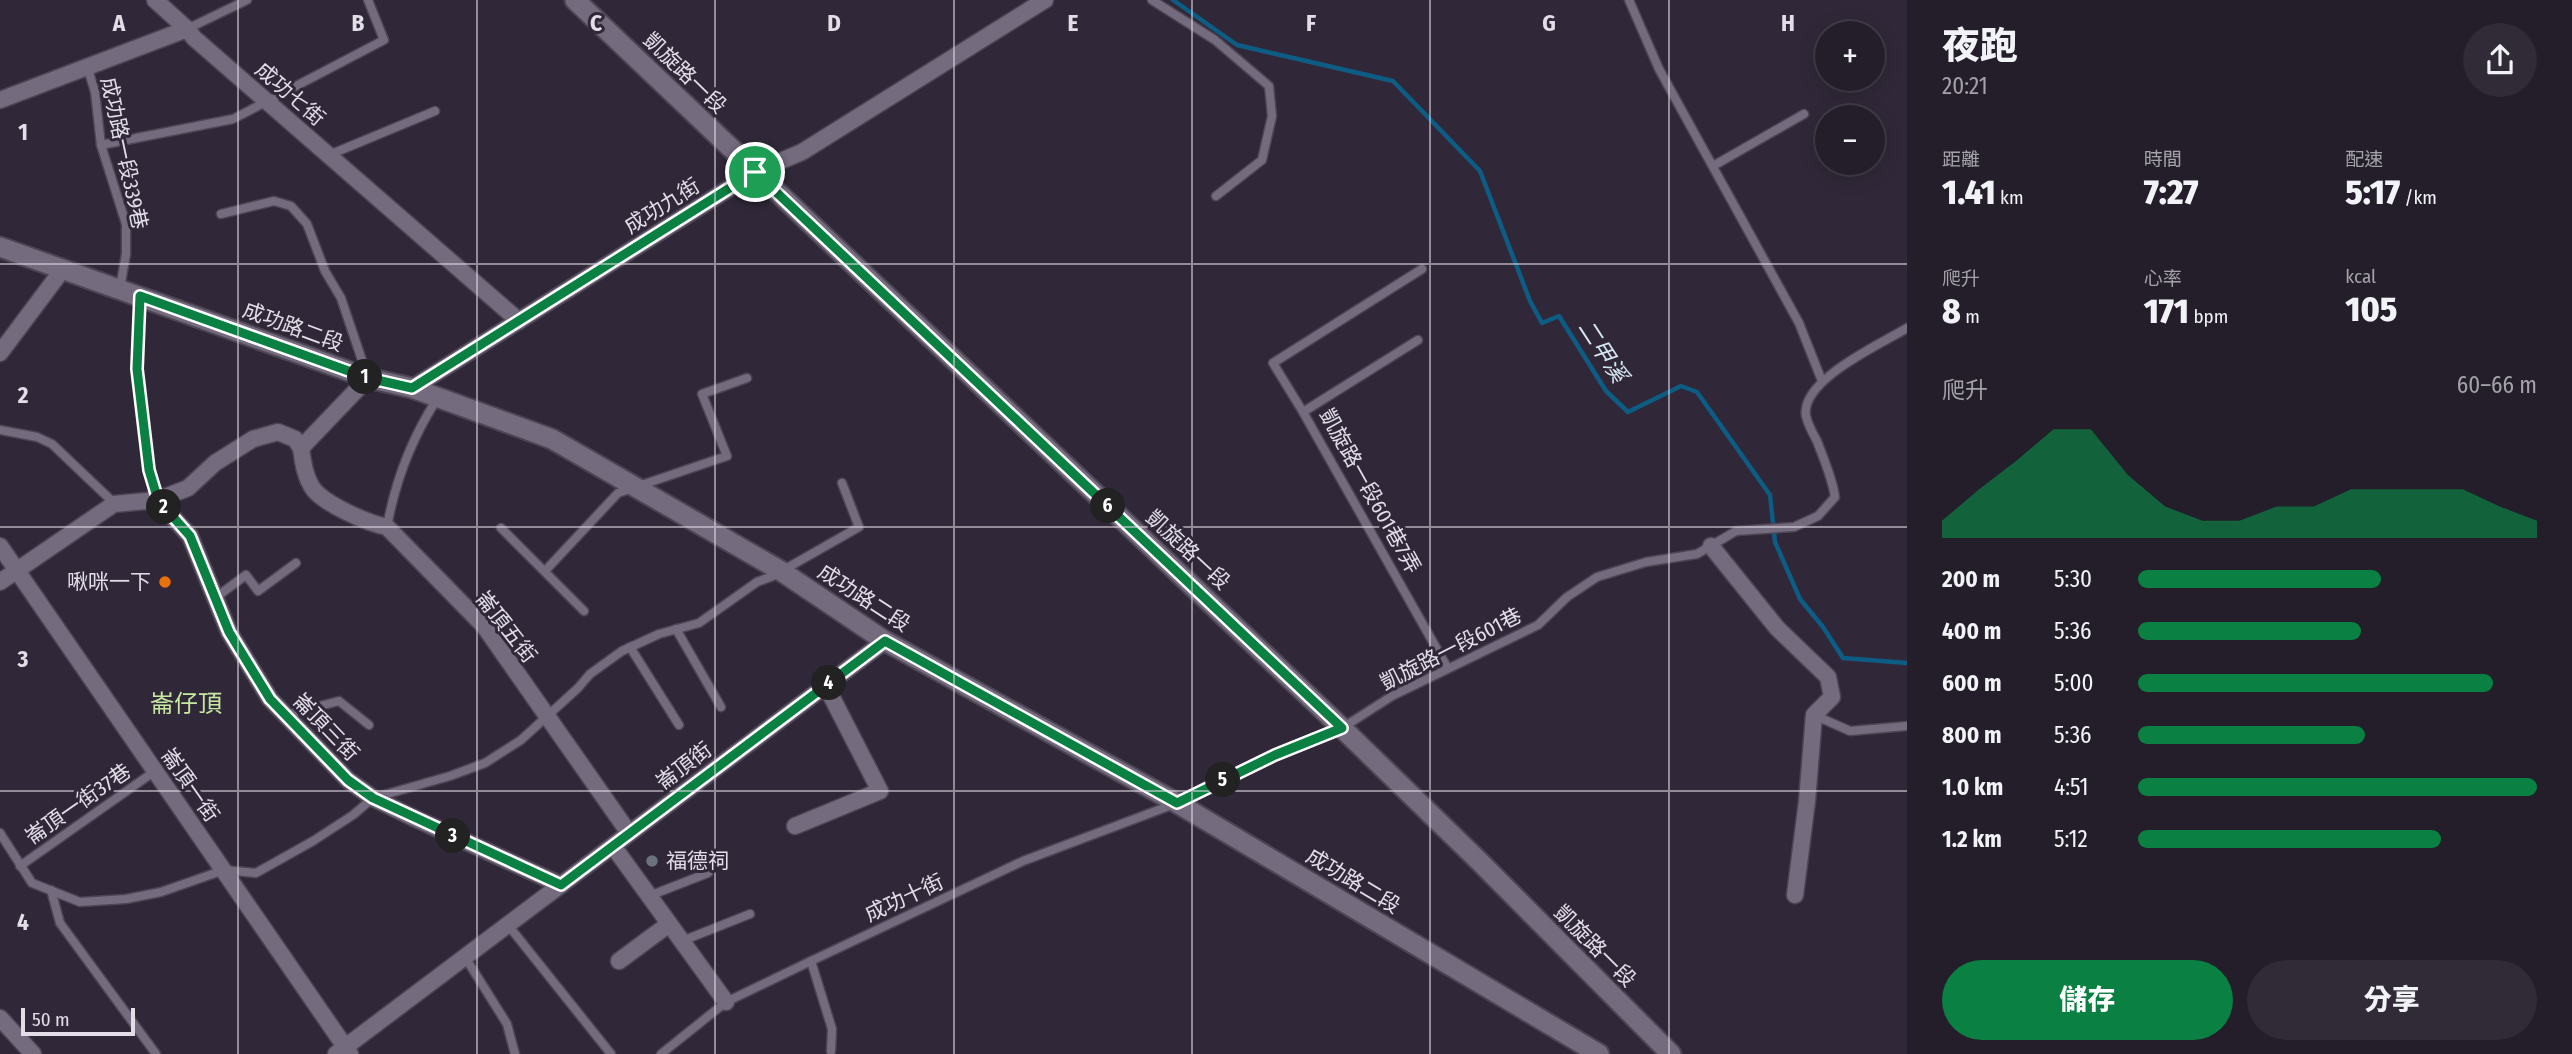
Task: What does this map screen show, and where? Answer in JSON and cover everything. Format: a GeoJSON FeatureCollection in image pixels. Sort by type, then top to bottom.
{"type":"FeatureCollection","features":[{"type":"Feature","properties":{"kind":"street","name":"成功七街"},"geometry":{"type":"LineString","coordinates":[[155,0],[194,38],[519,321]]}},
{"type":"Feature","properties":{"kind":"street","name":"凱旋路一段"},"geometry":{"type":"LineString","coordinates":[[575,0],[1342,728],[1671,1054]]}},
{"type":"Feature","properties":{"kind":"street","name":"成功九街"},"geometry":{"type":"LineString","coordinates":[[412,388],[755,172],[802,152],[1045,0]]}},
{"type":"Feature","properties":{"kind":"street"},"geometry":{"type":"LineString","coordinates":[[0,100],[187,29]]}},
{"type":"Feature","properties":{"kind":"street","name":"成功路二段"},"geometry":{"type":"LineString","coordinates":[[0,247],[368,378],[412,388],[552,439],[781,571],[885,641],[1177,803],[1599,1054]]}},
{"type":"Feature","properties":{"kind":"street"},"geometry":{"type":"LineString","coordinates":[[0,353],[63,269]]}},
{"type":"Feature","properties":{"kind":"street"},"geometry":{"type":"LineString","coordinates":[[0,582],[114,504],[158,500],[188,488],[215,463],[253,439],[278,432],[295,439],[301,448],[368,378]]}},
{"type":"Feature","properties":{"kind":"street","name":"崙頂五街"},"geometry":{"type":"LineString","coordinates":[[301,448],[306,475],[314,491],[371,524],[387,527],[484,626],[629,833]]}},
{"type":"Feature","properties":{"kind":"street","name":"崙頂三街"},"geometry":{"type":"LineString","coordinates":[[158,500],[190,536],[229,632],[270,699],[348,780],[373,798],[561,885]]}},
{"type":"Feature","properties":{"kind":"street","name":"崙頂一街"},"geometry":{"type":"LineString","coordinates":[[0,546],[224,870],[344,1051]]}},
{"type":"Feature","properties":{"kind":"street"},"geometry":{"type":"LineString","coordinates":[[1711,546],[1777,628],[1828,677],[1832,697],[1814,715],[1795,895]]}},
{"type":"Feature","properties":{"kind":"street","name":"崙頂街"},"geometry":{"type":"LineString","coordinates":[[344,1051],[885,641]]}},
{"type":"Feature","properties":{"kind":"street"},"geometry":{"type":"LineString","coordinates":[[795,826],[880,791],[826,685]]}},
{"type":"Feature","properties":{"kind":"street"},"geometry":{"type":"LineString","coordinates":[[613,846],[726,1002]]}},
{"type":"Feature","properties":{"kind":"street"},"geometry":{"type":"LineString","coordinates":[[619,961],[669,924]]}},
{"type":"Feature","properties":{"kind":"street"},"geometry":{"type":"LineString","coordinates":[[0,1018],[32,1054]]}},
{"type":"Feature","properties":{"kind":"lane"},"geometry":{"type":"LineString","coordinates":[[187,29],[247,0]]}},
{"type":"Feature","properties":{"kind":"lane"},"geometry":{"type":"LineString","coordinates":[[101,145],[233,119],[384,40],[368,0]]}},
{"type":"Feature","properties":{"kind":"lane"},"geometry":{"type":"LineString","coordinates":[[1152,0],[1215,40],[1269,86],[1272,116],[1262,160],[1216,196]]}},
{"type":"Feature","properties":{"kind":"lane"},"geometry":{"type":"LineString","coordinates":[[1629,0],[1659,69],[1799,323],[1822,381],[1907,328]]}},
{"type":"Feature","properties":{"kind":"lane","name":"成功路一段339巷"},"geometry":{"type":"LineString","coordinates":[[87,66],[95,92],[101,145],[126,224],[126,254],[120,289]]}},
{"type":"Feature","properties":{"kind":"lane"},"geometry":{"type":"LineString","coordinates":[[329,155],[435,111]]}},
{"type":"Feature","properties":{"kind":"lane"},"geometry":{"type":"LineString","coordinates":[[1713,166],[1804,114]]}},
{"type":"Feature","properties":{"kind":"lane"},"geometry":{"type":"LineString","coordinates":[[221,214],[274,201],[291,205],[307,224],[325,271],[341,298],[368,378]]}},
{"type":"Feature","properties":{"kind":"lane"},"geometry":{"type":"LineString","coordinates":[[1303,412],[1273,363],[1422,269]]}},
{"type":"Feature","properties":{"kind":"lane"},"geometry":{"type":"LineString","coordinates":[[140,296],[137,369],[149,470],[158,500]]}},
{"type":"Feature","properties":{"kind":"lane","name":"凱旋路一段601巷7弄"},"geometry":{"type":"LineString","coordinates":[[1418,340],[1303,412],[1447,667]]}},
{"type":"Feature","properties":{"kind":"lane"},"geometry":{"type":"LineString","coordinates":[[545,571],[618,493],[727,456],[702,394],[747,378]]}},
{"type":"Feature","properties":{"kind":"lane","name":"凱旋路一段601巷"},"geometry":{"type":"LineString","coordinates":[[1177,803],[1275,755],[1342,728],[1392,696],[1447,667],[1538,625],[1567,597],[1597,577],[1646,562],[1697,554],[1736,531],[1794,527],[1818,516],[1835,497],[1832,478],[1806,415],[1809,398],[1822,381]]}},
{"type":"Feature","properties":{"kind":"lane"},"geometry":{"type":"LineString","coordinates":[[387,527],[393,492],[423,420],[438,397]]}},
{"type":"Feature","properties":{"kind":"lane"},"geometry":{"type":"LineString","coordinates":[[0,430],[37,437],[52,444],[114,504]]}},
{"type":"Feature","properties":{"kind":"lane"},"geometry":{"type":"LineString","coordinates":[[0,833],[32,883],[80,902],[126,899],[161,892],[224,870],[256,873],[313,841],[353,815],[373,798],[485,763],[521,740],[590,674],[630,647],[659,634],[699,622],[757,582],[859,527],[842,483]]}},
{"type":"Feature","properties":{"kind":"lane"},"geometry":{"type":"LineString","coordinates":[[501,528],[584,611]]}},
{"type":"Feature","properties":{"kind":"lane"},"geometry":{"type":"LineString","coordinates":[[215,598],[246,575],[258,591],[296,564]]}},
{"type":"Feature","properties":{"kind":"lane"},"geometry":{"type":"LineString","coordinates":[[676,629],[721,707]]}},
{"type":"Feature","properties":{"kind":"lane"},"geometry":{"type":"LineString","coordinates":[[630,647],[679,725]]}},
{"type":"Feature","properties":{"kind":"lane"},"geometry":{"type":"LineString","coordinates":[[285,715],[339,701],[369,725]]}},
{"type":"Feature","properties":{"kind":"lane"},"geometry":{"type":"LineString","coordinates":[[1814,715],[1850,731],[1907,726]]}},
{"type":"Feature","properties":{"kind":"lane","name":"崙頂一街37巷"},"geometry":{"type":"LineString","coordinates":[[20,866],[155,771]]}},
{"type":"Feature","properties":{"kind":"lane","name":"成功十街"},"geometry":{"type":"LineString","coordinates":[[661,1054],[726,1002],[1023,861],[1177,803]]}},
{"type":"Feature","properties":{"kind":"lane"},"geometry":{"type":"LineString","coordinates":[[649,896],[708,873]]}},
{"type":"Feature","properties":{"kind":"lane"},"geometry":{"type":"LineString","coordinates":[[51,890],[60,923],[156,1054]]}},
{"type":"Feature","properties":{"kind":"lane"},"geometry":{"type":"LineString","coordinates":[[682,941],[750,914]]}},
{"type":"Feature","properties":{"kind":"lane"},"geometry":{"type":"LineString","coordinates":[[508,925],[611,1054]]}},
{"type":"Feature","properties":{"kind":"lane"},"geometry":{"type":"LineString","coordinates":[[465,957],[507,1024],[515,1054]]}},
{"type":"Feature","properties":{"kind":"lane"},"geometry":{"type":"LineString","coordinates":[[811,961],[832,1029],[831,1051]]}},
{"type":"Feature","properties":{"kind":"waterway","name":"二甲溪"},"geometry":{"type":"LineString","coordinates":[[1173,0],[1237,45],[1393,81],[1480,171],[1530,301],[1542,323],[1559,316],[1606,391],[1628,412],[1681,386],[1697,392],[1770,495],[1775,542],[1800,599],[1843,658],[1907,663]]}},
{"type":"Feature","properties":{"kind":"place","name":"啾咪一下"},"geometry":{"type":"Point","coordinates":[165,582]}},
{"type":"Feature","properties":{"kind":"place","name":"福德祠"},"geometry":{"type":"Point","coordinates":[652,861]}},
{"type":"Feature","properties":{"kind":"district","name":"崙仔頂"},"geometry":{"type":"Point","coordinates":[186,704]}},
{"type":"Feature","properties":{"kind":"route"},"geometry":{"type":"LineString","coordinates":[[755,172],[1342,728],[1275,755],[1177,803],[885,641],[561,885],[373,798],[348,780],[270,699],[229,632],[190,536],[158,500],[149,470],[137,369],[140,296],[368,378],[412,388],[755,172]]}}]}
